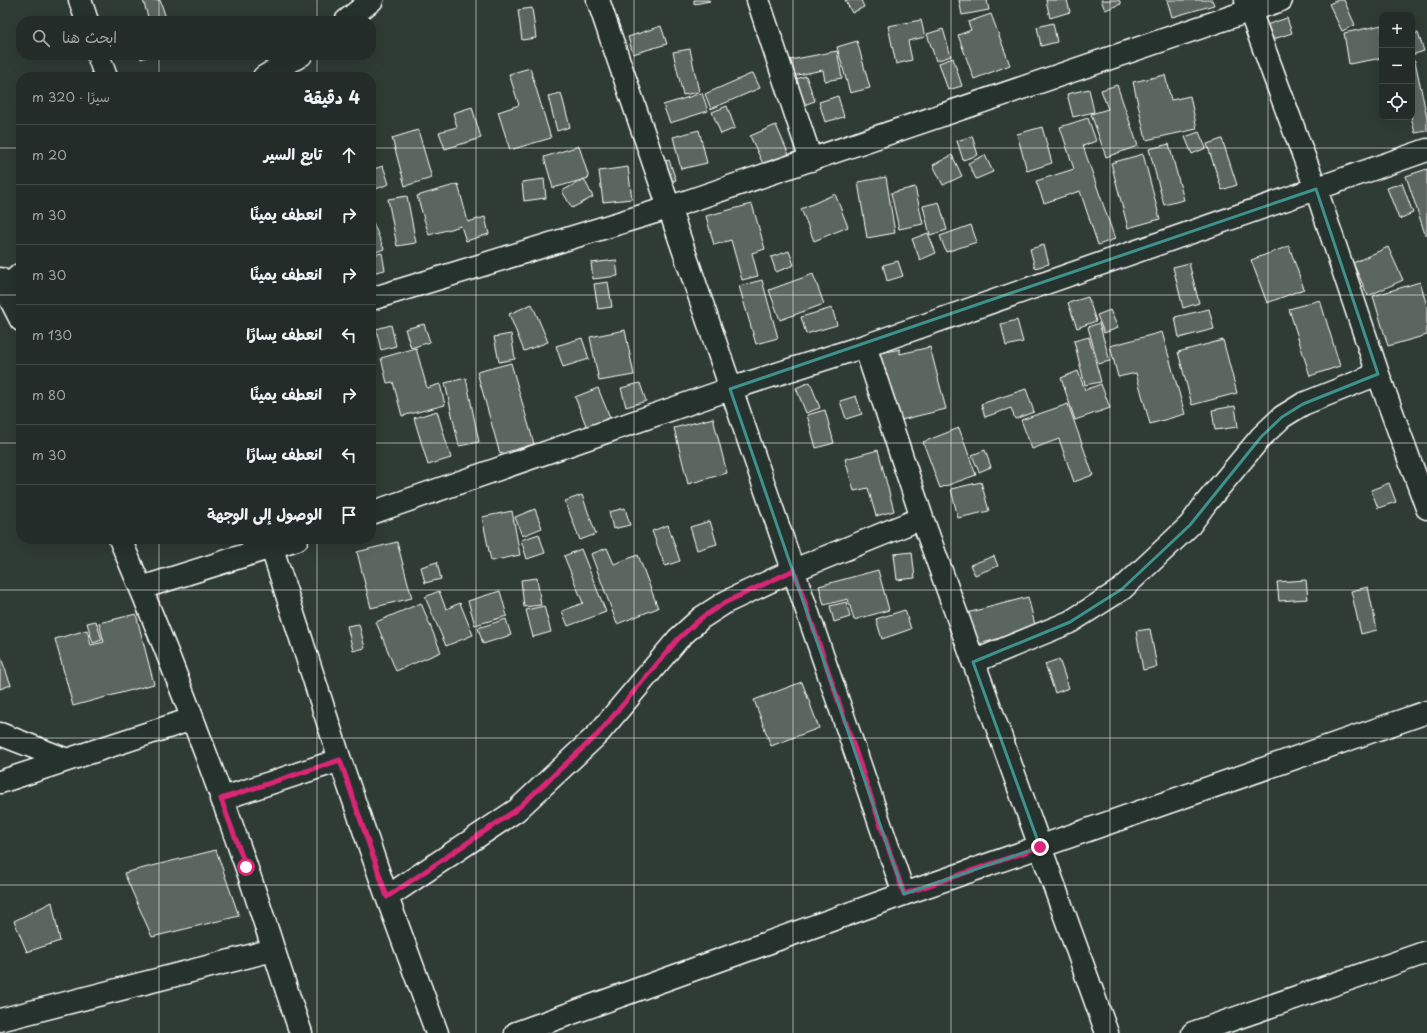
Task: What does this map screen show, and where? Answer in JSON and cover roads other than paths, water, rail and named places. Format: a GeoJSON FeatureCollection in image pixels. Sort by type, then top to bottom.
{"type":"FeatureCollection","features":[{"type":"Feature","properties":{"kind":"street"},"geometry":{"type":"LineString","coordinates":[[80,0],[85,16]]}},
{"type":"Feature","properties":{"kind":"street"},"geometry":{"type":"LineString","coordinates":[[352,16],[372,0]]}},
{"type":"Feature","properties":{"kind":"street"},"geometry":{"type":"LineString","coordinates":[[598,0],[904,894]]}},
{"type":"Feature","properties":{"kind":"street"},"geometry":{"type":"LineString","coordinates":[[758,0],[811,160]]}},
{"type":"Feature","properties":{"kind":"street"},"geometry":{"type":"LineString","coordinates":[[376,298],[668,208],[811,160],[1248,6],[1281,0]]}},
{"type":"Feature","properties":{"kind":"street"},"geometry":{"type":"LineString","coordinates":[[1248,6],[1316,190],[1378,374],[1427,507]]}},
{"type":"Feature","properties":{"kind":"street"},"geometry":{"type":"LineString","coordinates":[[100,60],[104,72]]}},
{"type":"Feature","properties":{"kind":"street"},"geometry":{"type":"LineString","coordinates":[[272,72],[293,60]]}},
{"type":"Feature","properties":{"kind":"street"},"geometry":{"type":"LineString","coordinates":[[376,512],[730,389],[865,346],[1316,190],[1427,150]]}},
{"type":"Feature","properties":{"kind":"street"},"geometry":{"type":"LineString","coordinates":[[16,276],[2,283],[16,310]]}},
{"type":"Feature","properties":{"kind":"street"},"geometry":{"type":"LineString","coordinates":[[865,346],[922,518],[1107,1033]]}},
{"type":"Feature","properties":{"kind":"street"},"geometry":{"type":"LineString","coordinates":[[974,662],[1070,622],[1122,589],[1190,525],[1206,503],[1261,437],[1282,417],[1303,404],[1378,374]]}},
{"type":"Feature","properties":{"kind":"street"},"geometry":{"type":"LineString","coordinates":[[387,897],[516,810],[598,734],[678,639],[701,618],[726,602],[794,570],[922,518]]}},
{"type":"Feature","properties":{"kind":"street"},"geometry":{"type":"LineString","coordinates":[[122,544],[141,588],[192,719],[246,867],[301,1033]]}},
{"type":"Feature","properties":{"kind":"street"},"geometry":{"type":"LineString","coordinates":[[141,588],[268,544]]}},
{"type":"Feature","properties":{"kind":"street"},"geometry":{"type":"LineString","coordinates":[[271,544],[340,760],[387,897],[437,1033]]}},
{"type":"Feature","properties":{"kind":"street"},"geometry":{"type":"LineString","coordinates":[[516,1033],[904,894],[1427,712]]}},
{"type":"Feature","properties":{"kind":"street"},"geometry":{"type":"LineString","coordinates":[[0,782],[192,719]]}},
{"type":"Feature","properties":{"kind":"street"},"geometry":{"type":"LineString","coordinates":[[0,734],[67,760]]}},
{"type":"Feature","properties":{"kind":"street"},"geometry":{"type":"LineString","coordinates":[[221,799],[340,760]]}},
{"type":"Feature","properties":{"kind":"street"},"geometry":{"type":"LineString","coordinates":[[0,1020],[273,950]]}},
{"type":"Feature","properties":{"kind":"street"},"geometry":{"type":"LineString","coordinates":[[1193,1033],[1427,952]]}}]}
